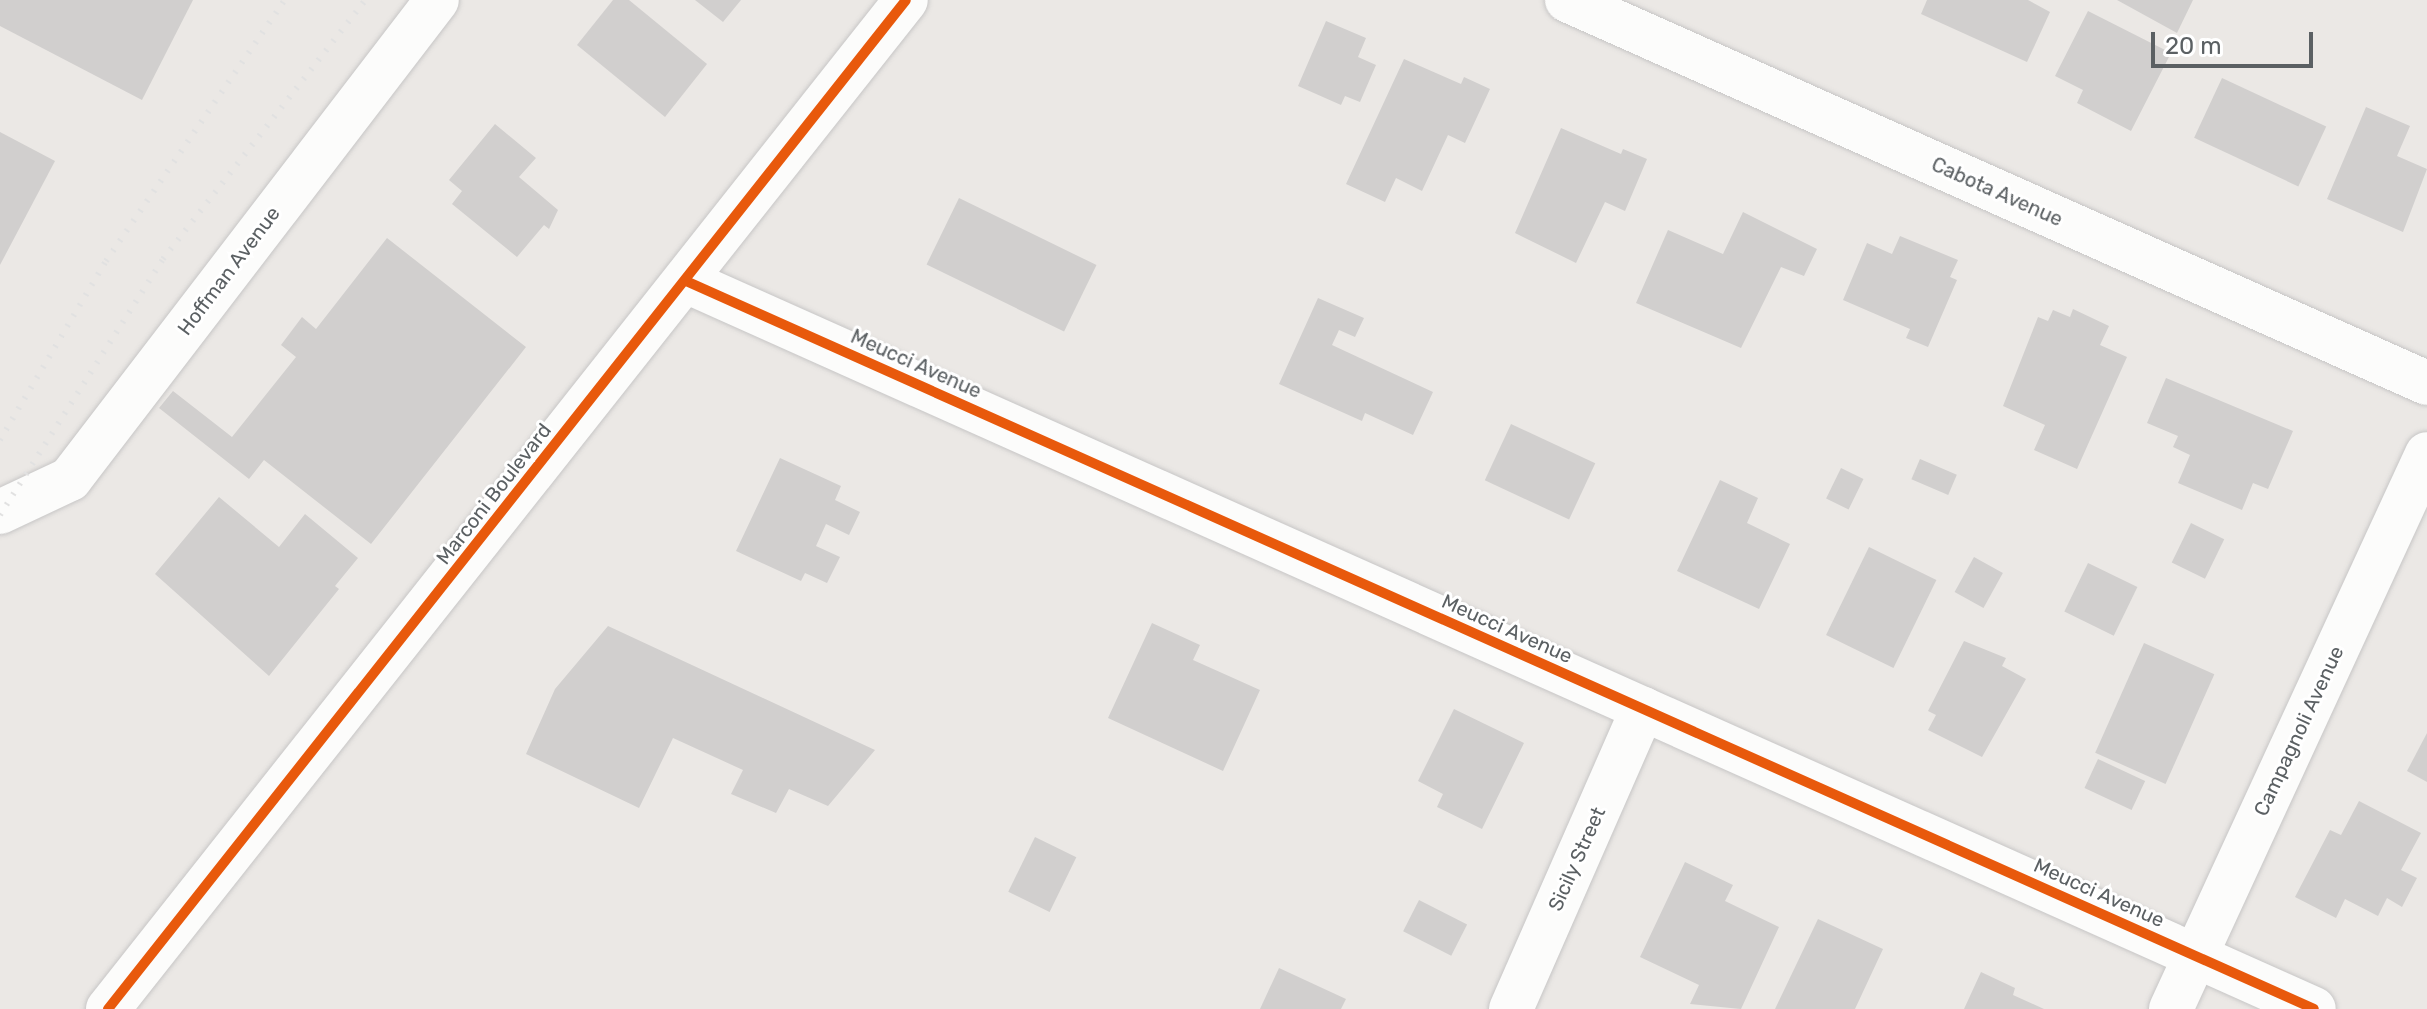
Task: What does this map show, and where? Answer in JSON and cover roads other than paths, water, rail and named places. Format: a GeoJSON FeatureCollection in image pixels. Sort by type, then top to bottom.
{"type":"FeatureCollection","features":[{"type":"Feature","properties":{"kind":"street","name":"Hoffman Avenue"},"geometry":{"type":"LineString","coordinates":[[0,512],[70,479],[437,0]]}},
{"type":"Feature","properties":{"kind":"street","name":"Marconi Boulevard"},"geometry":{"type":"LineString","coordinates":[[108,1009],[906,0]]}},
{"type":"Feature","properties":{"kind":"street","name":"Cabota Avenue"},"geometry":{"type":"LineString","coordinates":[[1567,0],[2427,383]]}},
{"type":"Feature","properties":{"kind":"street","name":"Meucci Avenue"},"geometry":{"type":"LineString","coordinates":[[686,281],[2314,1009]]}},
{"type":"Feature","properties":{"kind":"street","name":"Campagnoli Avenue"},"geometry":{"type":"LineString","coordinates":[[2171,1009],[2427,454]]}},
{"type":"Feature","properties":{"kind":"street","name":"Sicily Street"},"geometry":{"type":"LineString","coordinates":[[1511,1009],[1643,709]]}},
{"type":"Feature","properties":{"kind":"railway"},"geometry":{"type":"LineString","coordinates":[[0,440],[106,261],[285,0]]}},
{"type":"Feature","properties":{"kind":"railway"},"geometry":{"type":"LineString","coordinates":[[0,515],[163,259],[365,0]]}}]}
